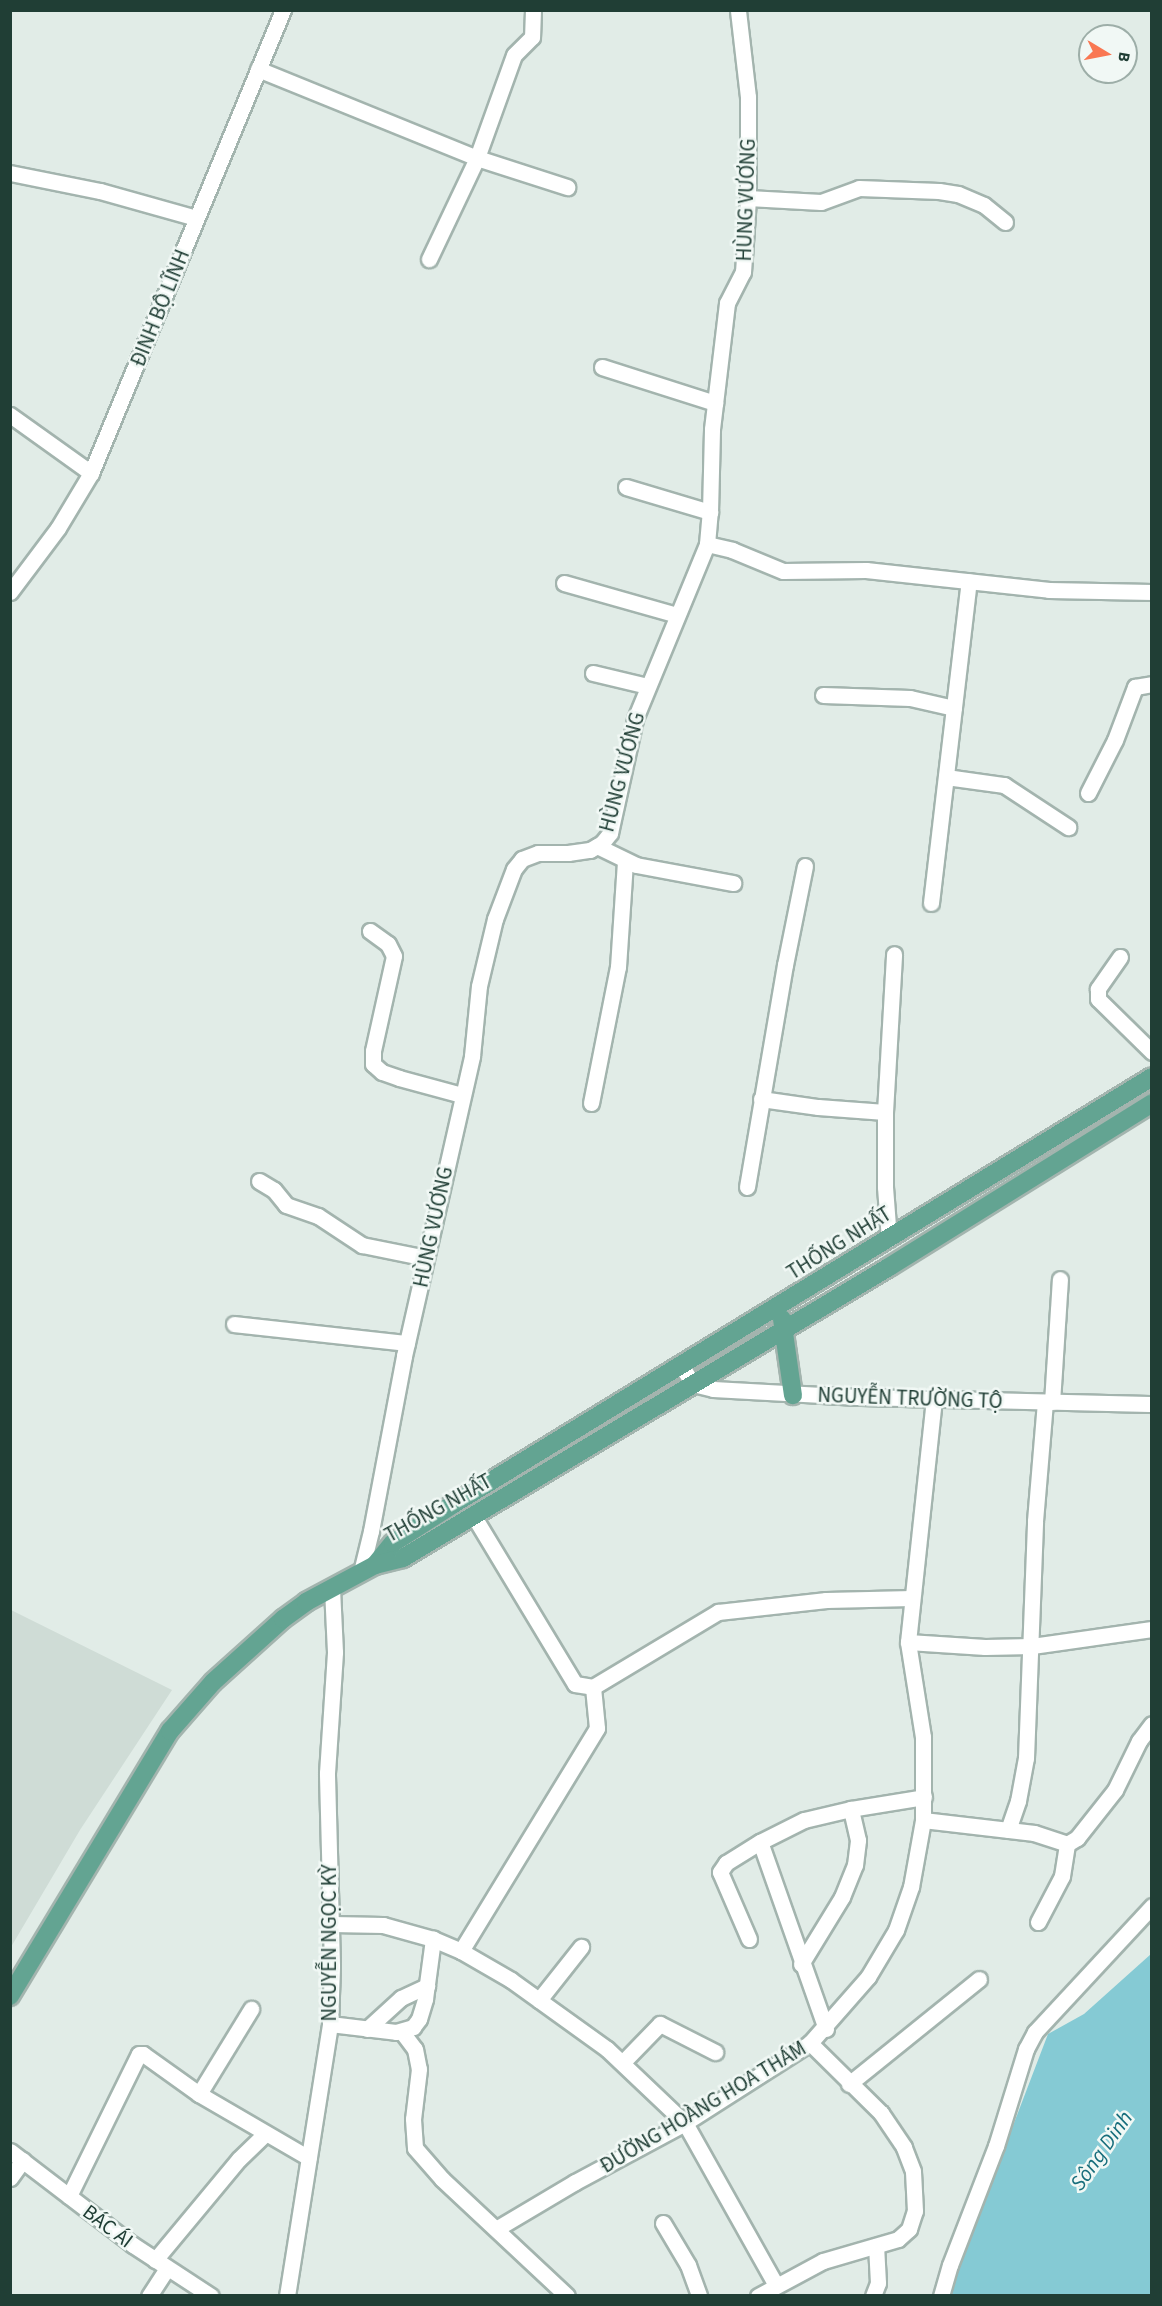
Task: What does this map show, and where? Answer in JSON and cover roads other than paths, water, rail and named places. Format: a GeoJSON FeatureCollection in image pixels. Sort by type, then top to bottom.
{"type":"FeatureCollection","features":[{"type":"Feature","properties":{"kind":"main road","name":"THỐNG NHẤT"},"geometry":{"type":"LineString","coordinates":[[368,1568],[399,1538],[1152,1077]]}},
{"type":"Feature","properties":{"kind":"main road","name":"THỐNG NHẤT"},"geometry":{"type":"LineString","coordinates":[[368,1568],[403,1558],[889,1267],[1152,1103]]}},
{"type":"Feature","properties":{"kind":"main road"},"geometry":{"type":"LineString","coordinates":[[1108,1104],[1120,1123]]}},
{"type":"Feature","properties":{"kind":"main road"},"geometry":{"type":"LineString","coordinates":[[778,1307],[785,1328],[793,1395]]}},
{"type":"Feature","properties":{"kind":"main road"},"geometry":{"type":"LineString","coordinates":[[10,1996],[159,1748],[182,1715],[270,1628],[368,1568]]}},
{"type":"Feature","properties":{"kind":"street","name":"ĐINH BỘ LĨNH"},"geometry":{"type":"LineString","coordinates":[[10,592],[58,528],[92,473],[283,10]]}},
{"type":"Feature","properties":{"kind":"street"},"geometry":{"type":"LineString","coordinates":[[429,259],[477,158],[514,55],[532,37],[533,10]]}},
{"type":"Feature","properties":{"kind":"street","name":"HÙNG VƯƠNG"},"geometry":{"type":"LineString","coordinates":[[368,1568],[371,1531],[407,1343],[472,1056],[483,964],[514,869],[518,862],[532,854],[575,853],[597,846],[606,840],[612,827],[628,740],[647,686],[707,544],[710,512],[710,456],[715,403],[727,303],[743,272],[748,198],[748,97],[738,10]]}},
{"type":"Feature","properties":{"kind":"street"},"geometry":{"type":"LineString","coordinates":[[258,69],[477,158],[567,187]]}},
{"type":"Feature","properties":{"kind":"street"},"geometry":{"type":"LineString","coordinates":[[10,173],[100,191],[196,218]]}},
{"type":"Feature","properties":{"kind":"street"},"geometry":{"type":"LineString","coordinates":[[748,198],[821,202],[859,188],[939,191],[958,194],[976,201],[1005,222]]}},
{"type":"Feature","properties":{"kind":"street"},"geometry":{"type":"LineString","coordinates":[[602,367],[715,403]]}},
{"type":"Feature","properties":{"kind":"street"},"geometry":{"type":"LineString","coordinates":[[10,415],[92,473]]}},
{"type":"Feature","properties":{"kind":"street"},"geometry":{"type":"LineString","coordinates":[[626,487],[710,512]]}},
{"type":"Feature","properties":{"kind":"street"},"geometry":{"type":"LineString","coordinates":[[707,544],[732,550],[783,571],[866,570],[1049,590],[1152,592]]}},
{"type":"Feature","properties":{"kind":"street"},"geometry":{"type":"LineString","coordinates":[[931,903],[969,581]]}},
{"type":"Feature","properties":{"kind":"street"},"geometry":{"type":"LineString","coordinates":[[564,583],[677,615]]}},
{"type":"Feature","properties":{"kind":"street"},"geometry":{"type":"LineString","coordinates":[[593,673],[647,686]]}},
{"type":"Feature","properties":{"kind":"street"},"geometry":{"type":"LineString","coordinates":[[1088,793],[1115,740],[1132,691],[1137,685],[1152,684]]}},
{"type":"Feature","properties":{"kind":"street"},"geometry":{"type":"LineString","coordinates":[[824,695],[910,698],[954,708]]}},
{"type":"Feature","properties":{"kind":"street"},"geometry":{"type":"LineString","coordinates":[[946,777],[1004,785],[1068,827]]}},
{"type":"Feature","properties":{"kind":"street"},"geometry":{"type":"LineString","coordinates":[[597,846],[625,862],[656,870],[733,883]]}},
{"type":"Feature","properties":{"kind":"street"},"geometry":{"type":"LineString","coordinates":[[591,1103],[618,967],[625,862]]}},
{"type":"Feature","properties":{"kind":"street"},"geometry":{"type":"LineString","coordinates":[[747,1187],[761,1099],[805,866]]}},
{"type":"Feature","properties":{"kind":"street"},"geometry":{"type":"LineString","coordinates":[[370,931],[388,944],[394,956],[373,1051],[373,1064],[382,1072],[462,1095]]}},
{"type":"Feature","properties":{"kind":"street"},"geometry":{"type":"LineString","coordinates":[[889,1239],[885,1187],[885,1112],[894,954]]}},
{"type":"Feature","properties":{"kind":"street"},"geometry":{"type":"LineString","coordinates":[[1120,957],[1098,989],[1098,999],[1152,1052]]}},
{"type":"Feature","properties":{"kind":"street"},"geometry":{"type":"LineString","coordinates":[[761,1099],[885,1112]]}},
{"type":"Feature","properties":{"kind":"street"},"geometry":{"type":"LineString","coordinates":[[259,1181],[274,1190],[286,1205],[318,1216],[362,1245],[426,1258]]}},
{"type":"Feature","properties":{"kind":"street"},"geometry":{"type":"LineString","coordinates":[[1008,1830],[1024,1778],[1032,1646],[1035,1512],[1060,1279]]}},
{"type":"Feature","properties":{"kind":"street"},"geometry":{"type":"LineString","coordinates":[[234,1324],[407,1343]]}},
{"type":"Feature","properties":{"kind":"street"},"geometry":{"type":"LineString","coordinates":[[681,1365],[693,1384]]}},
{"type":"Feature","properties":{"kind":"street","name":"NGUYỄN TRƯỜNG TỘ"},"geometry":{"type":"LineString","coordinates":[[693,1384],[713,1389],[793,1395],[1152,1404]]}},
{"type":"Feature","properties":{"kind":"street","name":"ĐƯỜNG HOÀNG HOA THÁM"},"geometry":{"type":"LineString","coordinates":[[496,2229],[685,2122],[810,2043],[826,2029],[868,1977],[896,1930],[911,1887],[923,1820],[923,1737],[908,1642],[934,1400]]}},
{"type":"Feature","properties":{"kind":"street"},"geometry":{"type":"LineString","coordinates":[[473,1515],[575,1683],[593,1687],[718,1612],[826,1600],[912,1599]]}},
{"type":"Feature","properties":{"kind":"street","name":"NGUYỄN NGỌC KỲ"},"geometry":{"type":"LineString","coordinates":[[287,2295],[330,2025],[332,1924],[327,1773],[335,1652],[332,1588]]}},
{"type":"Feature","properties":{"kind":"street"},"geometry":{"type":"LineString","coordinates":[[908,1642],[985,1647],[1032,1646],[1152,1629]]}},
{"type":"Feature","properties":{"kind":"street"},"geometry":{"type":"LineString","coordinates":[[460,1952],[597,1728],[593,1687]]}},
{"type":"Feature","properties":{"kind":"street"},"geometry":{"type":"LineString","coordinates":[[1067,1844],[1077,1838],[1115,1790],[1138,1741],[1152,1724]]}},
{"type":"Feature","properties":{"kind":"street"},"geometry":{"type":"LineString","coordinates":[[749,1939],[720,1872],[726,1863],[790,1825],[851,1809],[924,1797]]}},
{"type":"Feature","properties":{"kind":"street"},"geometry":{"type":"LineString","coordinates":[[801,1964],[843,1897],[855,1865],[858,1840],[851,1809]]}},
{"type":"Feature","properties":{"kind":"street"},"geometry":{"type":"LineString","coordinates":[[923,1820],[1043,1834],[1067,1844]]}},
{"type":"Feature","properties":{"kind":"street"},"geometry":{"type":"LineString","coordinates":[[760,1842],[801,1964],[826,2029]]}},
{"type":"Feature","properties":{"kind":"street"},"geometry":{"type":"LineString","coordinates":[[1038,1922],[1062,1876],[1067,1844]]}},
{"type":"Feature","properties":{"kind":"street"},"geometry":{"type":"LineString","coordinates":[[941,2295],[950,2265],[990,2164],[1026,2049],[1035,2032],[1152,1906]]}},
{"type":"Feature","properties":{"kind":"street"},"geometry":{"type":"LineString","coordinates":[[332,1924],[383,1925],[432,1939],[460,1952],[511,1980],[623,2062],[685,2122],[776,2286]]}},
{"type":"Feature","properties":{"kind":"street"},"geometry":{"type":"LineString","coordinates":[[330,2025],[402,2032],[413,2027],[419,2019],[427,1986],[432,1939]]}},
{"type":"Feature","properties":{"kind":"street"},"geometry":{"type":"LineString","coordinates":[[539,2000],[581,1947]]}},
{"type":"Feature","properties":{"kind":"street"},"geometry":{"type":"LineString","coordinates":[[849,2084],[979,1979]]}},
{"type":"Feature","properties":{"kind":"street"},"geometry":{"type":"LineString","coordinates":[[367,2029],[401,1998],[427,1986]]}},
{"type":"Feature","properties":{"kind":"street"},"geometry":{"type":"LineString","coordinates":[[199,2094],[251,2009]]}},
{"type":"Feature","properties":{"kind":"street"},"geometry":{"type":"LineString","coordinates":[[623,2062],[660,2024],[715,2052]]}},
{"type":"Feature","properties":{"kind":"street"},"geometry":{"type":"LineString","coordinates":[[402,2032],[416,2049],[419,2068],[412,2119],[415,2148],[442,2180],[567,2295]]}},
{"type":"Feature","properties":{"kind":"street"},"geometry":{"type":"LineString","coordinates":[[758,2295],[824,2260],[898,2239],[909,2229],[916,2199],[913,2171],[904,2147],[888,2121],[810,2043]]}},
{"type":"Feature","properties":{"kind":"street"},"geometry":{"type":"LineString","coordinates":[[69,2196],[139,2054],[143,2054],[199,2094],[309,2158]]}},
{"type":"Feature","properties":{"kind":"street"},"geometry":{"type":"LineString","coordinates":[[149,2295],[161,2264],[239,2159],[265,2134]]}},
{"type":"Feature","properties":{"kind":"street"},"geometry":{"type":"LineString","coordinates":[[10,2178],[17,2155]]}},
{"type":"Feature","properties":{"kind":"street","name":"BÁC ÁI"},"geometry":{"type":"LineString","coordinates":[[17,2155],[161,2264],[211,2295]]}},
{"type":"Feature","properties":{"kind":"street"},"geometry":{"type":"LineString","coordinates":[[663,2223],[688,2265],[699,2295]]}},
{"type":"Feature","properties":{"kind":"street"},"geometry":{"type":"LineString","coordinates":[[873,2295],[878,2283],[876,2246]]}},
{"type":"Feature","properties":{"kind":"water","name":"Sông Dinh"},"geometry":{"type":"Polygon","coordinates":[[[1151,1954],[1151,2295],[948,2296],[1048,2034],[1084,2014],[1151,1954]]]}}]}
